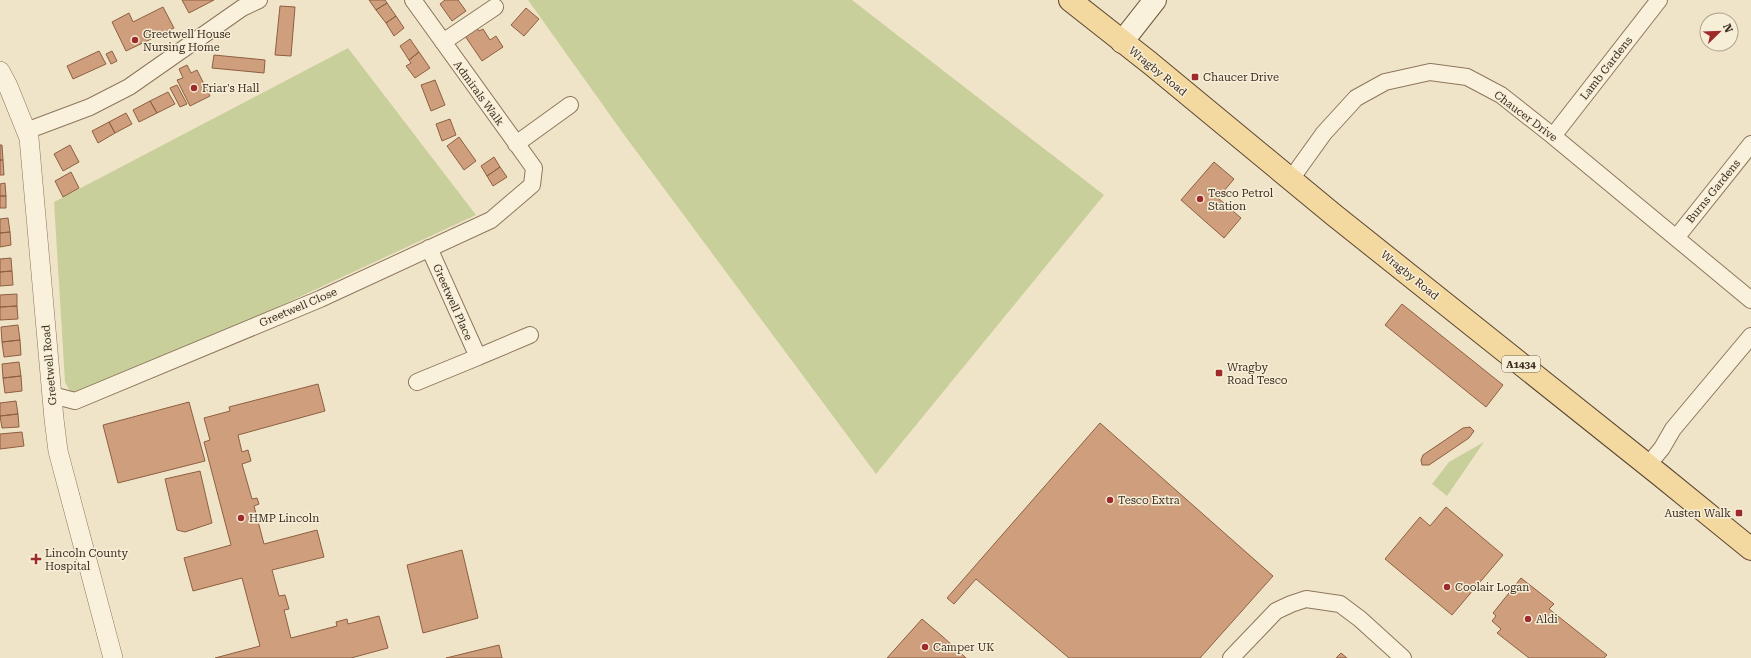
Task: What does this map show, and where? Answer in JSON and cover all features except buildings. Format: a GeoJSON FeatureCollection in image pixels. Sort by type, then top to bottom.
{"type":"FeatureCollection","features":[{"type":"Feature","properties":{"kind":"main road","name":"Wragby Road"},"geometry":{"type":"LineString","coordinates":[[1070,0],[1150,63],[1484,336],[1648,465],[1751,549]]}},
{"type":"Feature","properties":{"kind":"main road"},"geometry":{"type":"LineString","coordinates":[[1122,42],[1156,0]]}},
{"type":"Feature","properties":{"kind":"street"},"geometry":{"type":"LineString","coordinates":[[26,131],[90,107],[129,87],[242,8],[259,0]]}},
{"type":"Feature","properties":{"kind":"street","name":"Admirals Walk"},"geometry":{"type":"LineString","coordinates":[[413,0],[534,168],[532,185]]}},
{"type":"Feature","properties":{"kind":"street","name":"Lamb Gardens"},"geometry":{"type":"LineString","coordinates":[[1553,136],[1659,0]]}},
{"type":"Feature","properties":{"kind":"street"},"geometry":{"type":"LineString","coordinates":[[443,42],[495,6]]}},
{"type":"Feature","properties":{"kind":"street","name":"Greetwell Road"},"geometry":{"type":"LineString","coordinates":[[0,71],[8,86],[29,138],[58,451],[113,658]]}},
{"type":"Feature","properties":{"kind":"street","name":"Chaucer Drive"},"geometry":{"type":"LineString","coordinates":[[1291,179],[1324,133],[1356,98],[1385,82],[1430,72],[1467,77],[1501,95],[1553,136],[1751,300]]}},
{"type":"Feature","properties":{"kind":"street"},"geometry":{"type":"LineString","coordinates":[[516,144],[570,105]]}},
{"type":"Feature","properties":{"kind":"street","name":"Burns Gardens"},"geometry":{"type":"LineString","coordinates":[[1676,238],[1751,144]]}},
{"type":"Feature","properties":{"kind":"street","name":"Greetwell Close"},"geometry":{"type":"LineString","coordinates":[[52,395],[75,401],[320,299],[491,220],[532,185]]}},
{"type":"Feature","properties":{"kind":"street","name":"Greetwell Place"},"geometry":{"type":"LineString","coordinates":[[429,248],[478,357]]}},
{"type":"Feature","properties":{"kind":"street"},"geometry":{"type":"LineString","coordinates":[[417,382],[530,336]]}},
{"type":"Feature","properties":{"kind":"street"},"geometry":{"type":"LineString","coordinates":[[1648,465],[1662,448],[1673,429],[1751,336]]}},
{"type":"Feature","properties":{"kind":"street"},"geometry":{"type":"LineString","coordinates":[[1231,658],[1276,611],[1306,599],[1340,604],[1360,619],[1403,658]]}},
{"type":"Feature","properties":{"kind":"green space"},"geometry":{"type":"Polygon","coordinates":[[[528,0],[852,0],[1104,195],[876,474],[625,136],[528,0]]]}},
{"type":"Feature","properties":{"kind":"green space"},"geometry":{"type":"Polygon","coordinates":[[[348,48],[476,215],[75,401],[65,382],[54,202],[348,48]]]}},
{"type":"Feature","properties":{"kind":"green space"},"geometry":{"type":"Polygon","coordinates":[[[1484,442],[1447,496],[1432,484],[1449,462],[1484,442]]]}},
{"type":"Feature","properties":{"kind":"place","name":"Greetwell House Nursing Home"},"geometry":{"type":"Point","coordinates":[135,40]}},
{"type":"Feature","properties":{"kind":"place","name":"Chaucer Drive"},"geometry":{"type":"Point","coordinates":[1195,77]}},
{"type":"Feature","properties":{"kind":"place","name":"Friar's Hall"},"geometry":{"type":"Point","coordinates":[194,88]}},
{"type":"Feature","properties":{"kind":"place","name":"Tesco Petrol Station"},"geometry":{"type":"Point","coordinates":[1200,199]}},
{"type":"Feature","properties":{"kind":"place","name":"Wragby Road Tesco"},"geometry":{"type":"Point","coordinates":[1219,373]}},
{"type":"Feature","properties":{"kind":"place","name":"Tesco Extra"},"geometry":{"type":"Point","coordinates":[1110,500]}},
{"type":"Feature","properties":{"kind":"place","name":"Austen Walk"},"geometry":{"type":"Point","coordinates":[1739,513]}},
{"type":"Feature","properties":{"kind":"place","name":"HMP Lincoln"},"geometry":{"type":"Point","coordinates":[241,518]}},
{"type":"Feature","properties":{"kind":"place","name":"Lincoln County Hospital"},"geometry":{"type":"Point","coordinates":[36,559]}},
{"type":"Feature","properties":{"kind":"place","name":"Coolair Logan"},"geometry":{"type":"Point","coordinates":[1447,587]}},
{"type":"Feature","properties":{"kind":"place","name":"Aldi"},"geometry":{"type":"Point","coordinates":[1528,619]}},
{"type":"Feature","properties":{"kind":"place","name":"Camper UK"},"geometry":{"type":"Point","coordinates":[925,647]}}]}
